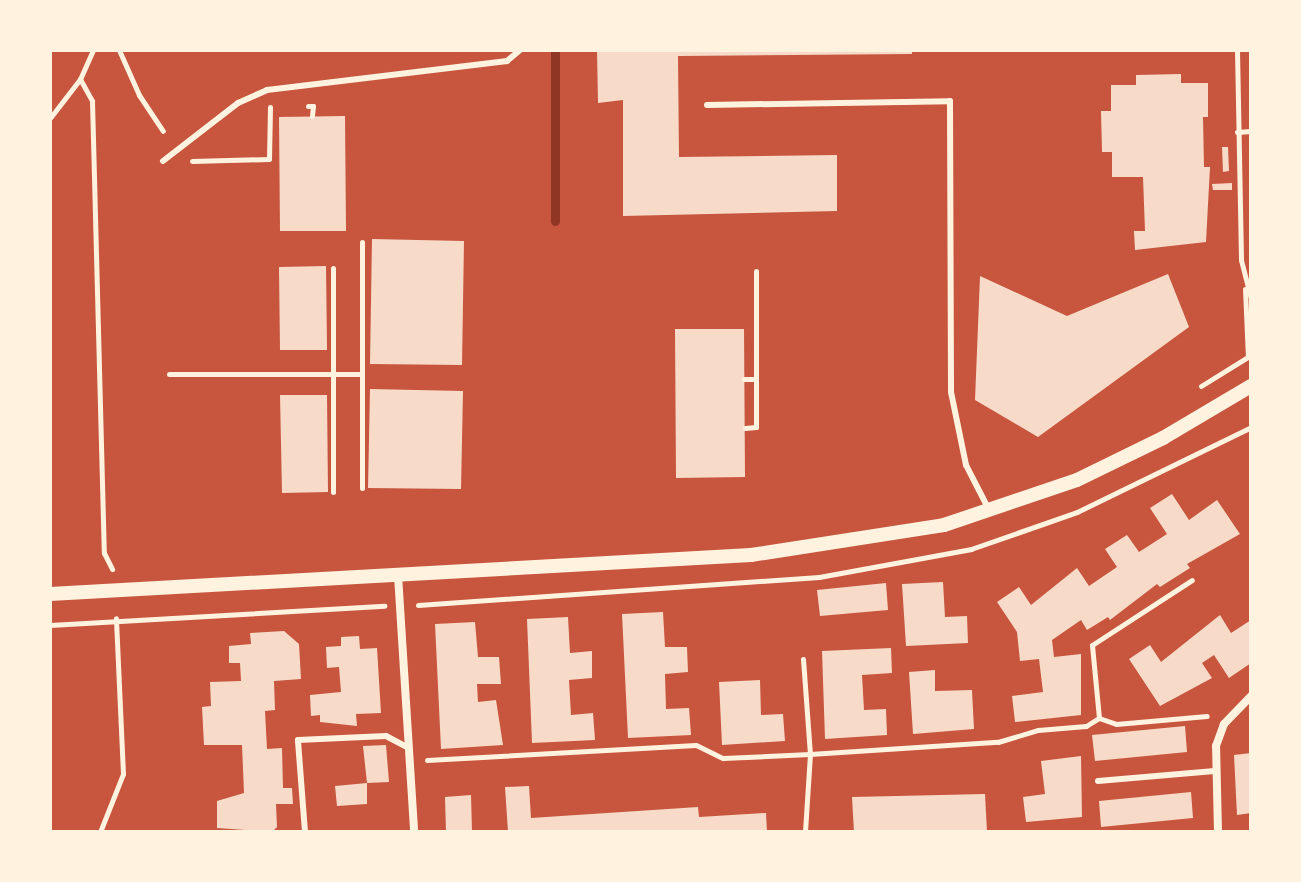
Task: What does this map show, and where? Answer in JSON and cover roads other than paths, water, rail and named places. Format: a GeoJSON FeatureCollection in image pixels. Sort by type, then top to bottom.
{"type":"FeatureCollection","features":[{"type":"Feature","properties":{"kind":"street"},"geometry":{"type":"LineString","coordinates":[[50,594],[779,553],[944,525],[990,511],[1106,466],[1251,386]]}},
{"type":"Feature","properties":{"kind":"street"},"geometry":{"type":"LineString","coordinates":[[398,575],[414,832]]}},
{"type":"Feature","properties":{"kind":"street"},"geometry":{"type":"LineString","coordinates":[[1218,832],[1215,771],[1224,724],[1251,696]]}},
{"type":"Feature","properties":{"kind":"lane"},"geometry":{"type":"LineString","coordinates":[[163,161],[238,103],[267,90],[397,70],[507,61],[520,50]]}},
{"type":"Feature","properties":{"kind":"lane"},"geometry":{"type":"LineString","coordinates":[[707,105],[950,101],[951,392],[966,465],[990,511]]}},
{"type":"Feature","properties":{"kind":"lane"},"geometry":{"type":"LineString","coordinates":[[305,832],[298,740],[386,736],[409,748]]}},
{"type":"Feature","properties":{"kind":"lane"},"geometry":{"type":"LineString","coordinates":[[1098,781],[1215,771]]}},
{"type":"Feature","properties":{"kind":"waterway"},"geometry":{"type":"LineString","coordinates":[[555,50],[555,221]]}}]}
